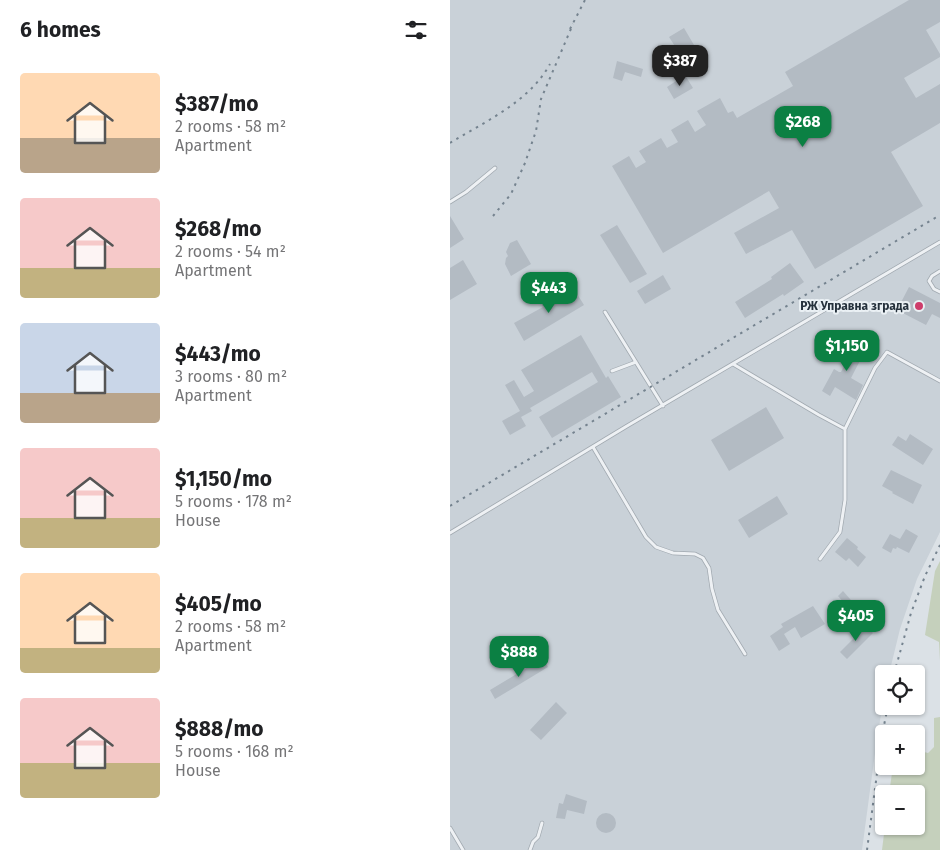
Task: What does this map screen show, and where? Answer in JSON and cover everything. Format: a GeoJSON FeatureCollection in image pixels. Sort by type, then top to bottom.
{"type":"FeatureCollection","features":[{"type":"Feature","properties":{"kind":"lane"},"geometry":{"type":"LineString","coordinates":[[450,202],[466,192],[495,168]]}},
{"type":"Feature","properties":{"kind":"lane"},"geometry":{"type":"LineString","coordinates":[[450,533],[940,242]]}},
{"type":"Feature","properties":{"kind":"lane"},"geometry":{"type":"LineString","coordinates":[[940,271],[929,280],[934,288],[940,292]]}},
{"type":"Feature","properties":{"kind":"lane"},"geometry":{"type":"LineString","coordinates":[[605,312],[663,406]]}},
{"type":"Feature","properties":{"kind":"lane"},"geometry":{"type":"LineString","coordinates":[[820,559],[840,532],[845,500],[845,429],[875,368],[887,352],[940,380]]}},
{"type":"Feature","properties":{"kind":"lane"},"geometry":{"type":"LineString","coordinates":[[612,370],[636,362]]}},
{"type":"Feature","properties":{"kind":"lane"},"geometry":{"type":"LineString","coordinates":[[733,364],[845,429]]}},
{"type":"Feature","properties":{"kind":"lane"},"geometry":{"type":"LineString","coordinates":[[593,447],[646,537],[656,547],[673,553],[694,554],[703,558],[709,568],[712,590],[718,610],[745,654]]}},
{"type":"Feature","properties":{"kind":"lane"},"geometry":{"type":"LineString","coordinates":[[530,850],[533,842],[538,837],[542,823]]}},
{"type":"Feature","properties":{"kind":"lane"},"geometry":{"type":"LineString","coordinates":[[450,828],[463,850]]}},
{"type":"Feature","properties":{"kind":"shaded area"},"geometry":{"type":"Polygon","coordinates":[[[450,0],[940,0],[940,532],[917,579],[900,629],[891,665],[875,665],[875,715],[881,715],[879,725],[875,725],[875,753],[862,850],[450,850],[450,0]]]}},
{"type":"Feature","properties":{"kind":"green space"},"geometry":{"type":"Polygon","coordinates":[[[940,561],[940,661],[939,642],[925,635],[935,571],[940,561]]]}},
{"type":"Feature","properties":{"kind":"green space"},"geometry":{"type":"Polygon","coordinates":[[[940,717],[940,850],[882,850],[884,835],[925,835],[925,785],[890,785],[892,775],[925,775],[925,752],[928,753],[934,747],[934,718],[940,717]]]}},
{"type":"Feature","properties":{"kind":"building"},"geometry":{"type":"Polygon","coordinates":[[[909,0],[940,0],[940,22],[926,30],[940,57],[904,78],[916,98],[940,84],[940,123],[891,152],[923,206],[815,269],[792,230],[746,254],[734,233],[779,208],[769,191],[663,253],[612,166],[629,156],[636,168],[646,162],[639,151],[661,138],[667,148],[678,142],[671,130],[688,120],[695,132],[706,125],[697,111],[720,98],[728,113],[733,111],[737,118],[793,86],[785,72],[909,0]]]}},
{"type":"Feature","properties":{"kind":"building"},"geometry":{"type":"Polygon","coordinates":[[[684,28],[694,45],[680,54],[669,37],[684,28]]]}},
{"type":"Feature","properties":{"kind":"building"},"geometry":{"type":"Polygon","coordinates":[[[617,61],[643,69],[641,77],[625,72],[622,81],[613,78],[617,61]]]}},
{"type":"Feature","properties":{"kind":"building"},"geometry":{"type":"Polygon","coordinates":[[[685,75],[693,88],[674,99],[667,87],[685,75]]]}},
{"type":"Feature","properties":{"kind":"building"},"geometry":{"type":"Polygon","coordinates":[[[450,216],[464,239],[450,248],[450,216]]]}},
{"type":"Feature","properties":{"kind":"building"},"geometry":{"type":"Polygon","coordinates":[[[617,225],[647,274],[630,283],[600,235],[617,225]]]}},
{"type":"Feature","properties":{"kind":"building"},"geometry":{"type":"Polygon","coordinates":[[[517,240],[531,264],[511,276],[505,264],[508,256],[506,252],[510,243],[517,240]]]}},
{"type":"Feature","properties":{"kind":"building"},"geometry":{"type":"Polygon","coordinates":[[[463,260],[477,284],[450,300],[450,268],[463,260]]]}},
{"type":"Feature","properties":{"kind":"building"},"geometry":{"type":"Polygon","coordinates":[[[790,263],[804,282],[784,296],[783,294],[745,318],[735,302],[772,279],[771,277],[790,263]]]}},
{"type":"Feature","properties":{"kind":"building"},"geometry":{"type":"Polygon","coordinates":[[[663,275],[671,289],[645,304],[637,291],[663,275]]]}},
{"type":"Feature","properties":{"kind":"building"},"geometry":{"type":"Polygon","coordinates":[[[572,286],[584,305],[524,341],[514,323],[543,307],[542,305],[572,286]]]}},
{"type":"Feature","properties":{"kind":"building","name":"РЖ Управна зграда"},"geometry":{"type":"Polygon","coordinates":[[[909,287],[940,303],[940,318],[932,314],[926,325],[897,310],[909,287]]]}},
{"type":"Feature","properties":{"kind":"building"},"geometry":{"type":"Polygon","coordinates":[[[581,335],[606,378],[608,376],[621,397],[552,438],[539,417],[598,382],[592,372],[530,408],[532,411],[521,417],[526,426],[510,435],[502,421],[520,411],[505,385],[514,380],[524,397],[534,391],[521,370],[581,335]]]}},
{"type":"Feature","properties":{"kind":"building"},"geometry":{"type":"Polygon","coordinates":[[[850,338],[867,347],[851,378],[863,385],[856,400],[835,387],[830,396],[822,391],[834,369],[841,372],[850,354],[843,351],[850,338]]]}},
{"type":"Feature","properties":{"kind":"building"},"geometry":{"type":"Polygon","coordinates":[[[766,407],[784,438],[729,471],[711,440],[766,407]]]}},
{"type":"Feature","properties":{"kind":"building"},"geometry":{"type":"Polygon","coordinates":[[[910,434],[933,449],[923,465],[892,445],[898,436],[906,441],[910,434]]]}},
{"type":"Feature","properties":{"kind":"building"},"geometry":{"type":"Polygon","coordinates":[[[891,470],[922,485],[913,504],[882,486],[891,470]]]}},
{"type":"Feature","properties":{"kind":"building"},"geometry":{"type":"Polygon","coordinates":[[[777,496],[788,514],[749,538],[738,520],[777,496]]]}},
{"type":"Feature","properties":{"kind":"building"},"geometry":{"type":"Polygon","coordinates":[[[906,529],[918,536],[909,553],[897,547],[896,549],[893,548],[891,553],[882,548],[890,534],[900,539],[906,529]]]}},
{"type":"Feature","properties":{"kind":"building"},"geometry":{"type":"Polygon","coordinates":[[[847,538],[866,557],[858,567],[849,558],[846,561],[835,552],[847,538]]]}},
{"type":"Feature","properties":{"kind":"building"},"geometry":{"type":"Polygon","coordinates":[[[843,591],[864,615],[859,620],[838,596],[843,591]]]}},
{"type":"Feature","properties":{"kind":"building"},"geometry":{"type":"Polygon","coordinates":[[[813,606],[825,624],[801,638],[795,627],[784,634],[790,644],[779,651],[770,636],[783,627],[781,624],[813,606]]]}},
{"type":"Feature","properties":{"kind":"building"},"geometry":{"type":"Polygon","coordinates":[[[866,626],[873,633],[847,659],[840,652],[866,626]]]}},
{"type":"Feature","properties":{"kind":"building"},"geometry":{"type":"Polygon","coordinates":[[[543,658],[548,667],[495,699],[490,690],[543,658]]]}},
{"type":"Feature","properties":{"kind":"building"},"geometry":{"type":"Polygon","coordinates":[[[556,702],[567,713],[541,740],[530,730],[556,702]]]}},
{"type":"Feature","properties":{"kind":"building"},"geometry":{"type":"Polygon","coordinates":[[[566,794],[587,801],[584,814],[567,810],[565,819],[556,818],[559,803],[563,804],[566,794]]]}},
{"type":"Feature","properties":{"kind":"building"},"geometry":{"type":"Polygon","coordinates":[[[606,813],[613,816],[616,823],[613,830],[606,833],[599,830],[596,823],[599,816],[606,813]]]}},
{"type":"Feature","properties":{"kind":"railway"},"geometry":{"type":"LineString","coordinates":[[570,29],[585,0]]}},
{"type":"Feature","properties":{"kind":"railway"},"geometry":{"type":"LineString","coordinates":[[493,216],[511,194],[525,163],[536,131],[541,99],[573,24]]}},
{"type":"Feature","properties":{"kind":"railway"},"geometry":{"type":"LineString","coordinates":[[450,143],[506,110],[519,100],[531,89],[550,64]]}},
{"type":"Feature","properties":{"kind":"railway"},"geometry":{"type":"LineString","coordinates":[[450,506],[940,215]]}},
{"type":"Feature","properties":{"kind":"railway"},"geometry":{"type":"LineString","coordinates":[[897,665],[911,613],[925,576],[940,545]]}},
{"type":"Feature","properties":{"kind":"railway"},"geometry":{"type":"LineString","coordinates":[[867,850],[886,715]]}},
{"type":"Feature","properties":{"kind":"place","name":"РЖ Управна зграда"},"geometry":{"type":"Point","coordinates":[919,306]}}]}
